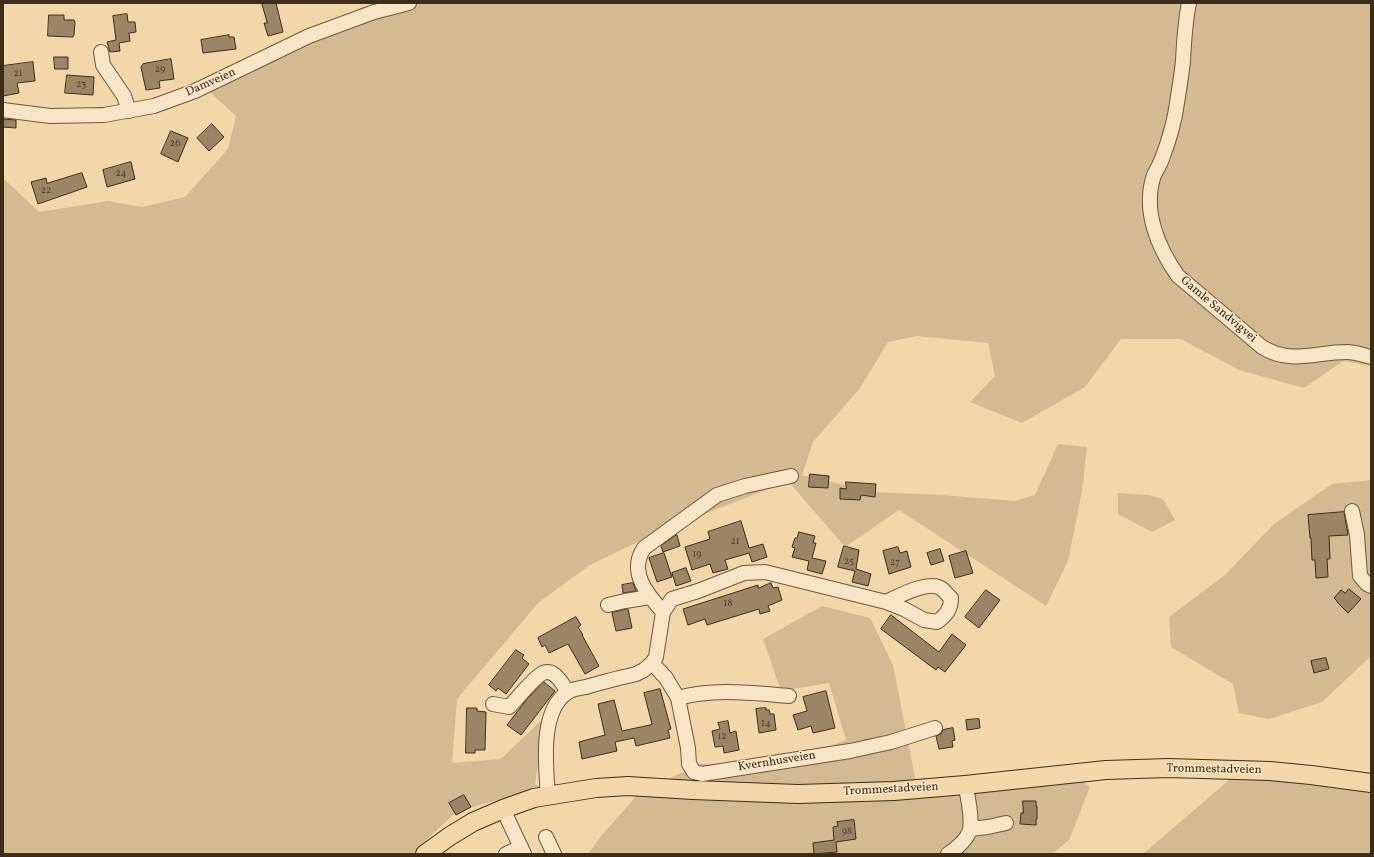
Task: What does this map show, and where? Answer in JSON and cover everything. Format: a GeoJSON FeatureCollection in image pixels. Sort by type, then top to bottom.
{"type":"FeatureCollection","features":[{"type":"Feature","properties":{"kind":"main road","name":"Trommestadveien"},"geometry":{"type":"LineString","coordinates":[[425,854],[467,826],[503,809],[534,798],[596,788],[628,786],[798,794],[894,791],[1106,770],[1168,768],[1270,771],[1371,782]]}},
{"type":"Feature","properties":{"kind":"street","name":"Damveien"},"geometry":{"type":"LineString","coordinates":[[3,110],[50,116],[104,115],[129,112],[154,106],[195,91],[308,36],[374,12],[408,3]]}},
{"type":"Feature","properties":{"kind":"street","name":"Gamle Sandvigvei"},"geometry":{"type":"LineString","coordinates":[[1189,3],[1183,63],[1175,115],[1163,156],[1151,187],[1150,197],[1154,230],[1171,266],[1178,276],[1262,347],[1270,352],[1277,355],[1295,356],[1349,352],[1371,357]]}},
{"type":"Feature","properties":{"kind":"street"},"geometry":{"type":"LineString","coordinates":[[101,52],[103,65],[124,96],[129,112]]}},
{"type":"Feature","properties":{"kind":"street"},"geometry":{"type":"LineString","coordinates":[[663,612],[642,586],[638,566],[639,556],[644,548],[717,495],[745,486],[791,476]]}},
{"type":"Feature","properties":{"kind":"street"},"geometry":{"type":"LineString","coordinates":[[1352,511],[1357,535],[1360,576],[1366,584],[1371,586]]}},
{"type":"Feature","properties":{"kind":"street"},"geometry":{"type":"LineString","coordinates":[[548,796],[546,762],[548,730],[552,711],[568,692],[636,674],[644,670],[652,663],[658,649],[663,612],[672,599],[698,591],[744,573],[765,572],[886,602]]}},
{"type":"Feature","properties":{"kind":"street"},"geometry":{"type":"LineString","coordinates":[[608,605],[650,597]]}},
{"type":"Feature","properties":{"kind":"street","name":"Kvernhusveien"},"geometry":{"type":"LineString","coordinates":[[652,663],[666,678],[678,698],[688,748],[689,764],[694,772],[702,774],[891,742],[934,728]]}},
{"type":"Feature","properties":{"kind":"street"},"geometry":{"type":"LineString","coordinates":[[493,704],[510,707],[536,678],[547,672],[552,673],[558,678],[568,692]]}},
{"type":"Feature","properties":{"kind":"street"},"geometry":{"type":"LineString","coordinates":[[678,698],[696,693],[724,691],[789,696]]}},
{"type":"Feature","properties":{"kind":"street"},"geometry":{"type":"LineString","coordinates":[[948,854],[965,839],[970,829],[970,812],[965,785]]}},
{"type":"Feature","properties":{"kind":"street"},"geometry":{"type":"LineString","coordinates":[[503,809],[522,850],[506,854]]}},
{"type":"Feature","properties":{"kind":"street"},"geometry":{"type":"LineString","coordinates":[[970,829],[1006,823]]}},
{"type":"Feature","properties":{"kind":"street"},"geometry":{"type":"LineString","coordinates":[[546,837],[554,854]]}},
{"type":"Feature","properties":{"kind":"shaded area"},"geometry":{"type":"Polygon","coordinates":[[[403,3],[1371,3],[1371,366],[1343,361],[1304,388],[1239,370],[1181,339],[1121,339],[1085,387],[1022,423],[970,402],[995,376],[988,343],[917,336],[888,342],[860,388],[813,442],[802,475],[873,492],[943,495],[1015,501],[1035,495],[1058,444],[1087,447],[1082,491],[1068,561],[1046,606],[899,510],[845,547],[788,481],[652,535],[590,565],[538,603],[457,699],[452,763],[501,759],[546,716],[535,784],[568,799],[521,793],[456,812],[419,847],[416,854],[3,854],[3,178],[39,212],[108,201],[142,207],[185,197],[228,149],[236,116],[210,92],[182,101],[211,79],[403,3]]]}},
{"type":"Feature","properties":{"kind":"shaded area"},"geometry":{"type":"Polygon","coordinates":[[[1371,480],[1371,656],[1322,702],[1269,719],[1239,713],[1233,684],[1171,647],[1169,617],[1225,575],[1274,524],[1332,484],[1371,480]]]}},
{"type":"Feature","properties":{"kind":"shaded area"},"geometry":{"type":"Polygon","coordinates":[[[1118,493],[1148,495],[1163,499],[1175,520],[1152,532],[1118,514],[1118,493]]]}},
{"type":"Feature","properties":{"kind":"shaded area"},"geometry":{"type":"Polygon","coordinates":[[[822,606],[870,618],[893,665],[918,793],[1072,774],[1090,787],[1069,840],[1052,854],[588,854],[602,835],[639,793],[700,764],[761,764],[804,756],[846,740],[829,683],[781,691],[763,639],[822,606]]]}},
{"type":"Feature","properties":{"kind":"shaded area"},"geometry":{"type":"Polygon","coordinates":[[[1236,774],[1371,783],[1371,854],[1143,854],[1236,774]]]}},
{"type":"Feature","properties":{"kind":"building"},"geometry":{"type":"Polygon","coordinates":[[[262,3],[276,3],[283,32],[268,36],[264,23],[267,23],[262,3]]]}},
{"type":"Feature","properties":{"kind":"building"},"geometry":{"type":"Polygon","coordinates":[[[127,14],[128,22],[135,22],[136,32],[129,33],[130,41],[119,43],[120,51],[110,52],[107,42],[116,40],[113,16],[127,14]]]}},
{"type":"Feature","properties":{"kind":"building"},"geometry":{"type":"Polygon","coordinates":[[[49,15],[64,15],[64,20],[74,20],[73,37],[48,36],[49,15]]]}},
{"type":"Feature","properties":{"kind":"building"},"geometry":{"type":"Polygon","coordinates":[[[229,35],[229,37],[234,37],[236,49],[203,53],[201,40],[229,35]]]}},
{"type":"Feature","properties":{"kind":"building"},"geometry":{"type":"Polygon","coordinates":[[[54,57],[68,57],[68,69],[55,69],[54,57]]]}},
{"type":"Feature","properties":{"kind":"building"},"geometry":{"type":"Polygon","coordinates":[[[171,59],[174,79],[159,81],[160,88],[146,90],[141,67],[143,64],[171,59]]]}},
{"type":"Feature","properties":{"kind":"building"},"geometry":{"type":"Polygon","coordinates":[[[33,62],[35,81],[17,83],[19,93],[3,96],[3,66],[33,62]]]}},
{"type":"Feature","properties":{"kind":"building"},"geometry":{"type":"Polygon","coordinates":[[[67,75],[94,77],[93,95],[65,93],[67,75]]]}},
{"type":"Feature","properties":{"kind":"building"},"geometry":{"type":"Polygon","coordinates":[[[3,119],[16,120],[16,128],[3,127],[3,119]]]}},
{"type":"Feature","properties":{"kind":"building"},"geometry":{"type":"Polygon","coordinates":[[[212,124],[224,137],[209,151],[197,138],[212,124]]]}},
{"type":"Feature","properties":{"kind":"building"},"geometry":{"type":"Polygon","coordinates":[[[171,131],[188,138],[178,162],[161,154],[171,131]]]}},
{"type":"Feature","properties":{"kind":"building"},"geometry":{"type":"Polygon","coordinates":[[[131,162],[135,179],[107,187],[103,170],[131,162]]]}},
{"type":"Feature","properties":{"kind":"building"},"geometry":{"type":"Polygon","coordinates":[[[82,173],[87,187],[38,204],[31,182],[46,178],[47,183],[82,173]]]}},
{"type":"Feature","properties":{"kind":"building"},"geometry":{"type":"Polygon","coordinates":[[[810,474],[829,476],[828,488],[809,487],[810,474]]]}},
{"type":"Feature","properties":{"kind":"building"},"geometry":{"type":"Polygon","coordinates":[[[846,482],[876,484],[875,497],[861,495],[860,500],[840,499],[840,488],[846,489],[846,482]]]}},
{"type":"Feature","properties":{"kind":"building"},"geometry":{"type":"Polygon","coordinates":[[[1344,512],[1348,535],[1329,536],[1330,559],[1327,559],[1328,577],[1316,578],[1315,560],[1312,560],[1308,515],[1344,512]]]}},
{"type":"Feature","properties":{"kind":"building"},"geometry":{"type":"Polygon","coordinates":[[[741,521],[749,548],[763,544],[767,557],[752,562],[749,553],[725,560],[728,569],[713,573],[710,564],[692,570],[685,547],[710,539],[708,532],[741,521]]]}},
{"type":"Feature","properties":{"kind":"building"},"geometry":{"type":"Polygon","coordinates":[[[799,532],[815,536],[813,543],[816,543],[812,558],[826,561],[822,574],[807,570],[809,561],[792,557],[795,548],[792,547],[799,532]]]}},
{"type":"Feature","properties":{"kind":"building"},"geometry":{"type":"Polygon","coordinates":[[[677,535],[680,546],[663,552],[661,546],[677,535]]]}},
{"type":"Feature","properties":{"kind":"building"},"geometry":{"type":"Polygon","coordinates":[[[844,546],[859,550],[856,569],[871,574],[868,586],[852,582],[855,571],[838,567],[844,546]]]}},
{"type":"Feature","properties":{"kind":"building"},"geometry":{"type":"Polygon","coordinates":[[[898,547],[900,553],[907,551],[911,567],[889,574],[883,551],[898,547]]]}},
{"type":"Feature","properties":{"kind":"building"},"geometry":{"type":"Polygon","coordinates":[[[940,549],[944,561],[931,565],[927,553],[940,549]]]}},
{"type":"Feature","properties":{"kind":"building"},"geometry":{"type":"Polygon","coordinates":[[[966,551],[973,573],[955,578],[949,556],[966,551]]]}},
{"type":"Feature","properties":{"kind":"building"},"geometry":{"type":"Polygon","coordinates":[[[664,553],[672,577],[657,582],[649,558],[664,553]]]}},
{"type":"Feature","properties":{"kind":"building"},"geometry":{"type":"Polygon","coordinates":[[[686,568],[691,581],[676,586],[672,573],[686,568]]]}},
{"type":"Feature","properties":{"kind":"building"},"geometry":{"type":"Polygon","coordinates":[[[633,583],[636,591],[623,593],[622,585],[633,583]]]}},
{"type":"Feature","properties":{"kind":"building"},"geometry":{"type":"Polygon","coordinates":[[[771,583],[773,588],[778,587],[782,600],[768,606],[770,611],[760,614],[759,609],[707,625],[705,619],[688,625],[683,609],[758,585],[758,588],[771,583]]]}},
{"type":"Feature","properties":{"kind":"building"},"geometry":{"type":"Polygon","coordinates":[[[1349,589],[1361,599],[1348,613],[1334,598],[1341,590],[1345,593],[1349,589]]]}},
{"type":"Feature","properties":{"kind":"building"},"geometry":{"type":"Polygon","coordinates":[[[986,590],[1000,600],[979,628],[965,617],[986,590]]]}},
{"type":"Feature","properties":{"kind":"building"},"geometry":{"type":"Polygon","coordinates":[[[628,609],[632,628],[616,631],[612,613],[628,609]]]}},
{"type":"Feature","properties":{"kind":"building"},"geometry":{"type":"Polygon","coordinates":[[[891,615],[939,652],[952,634],[966,645],[945,672],[938,667],[936,670],[881,629],[891,615]]]}},
{"type":"Feature","properties":{"kind":"building"},"geometry":{"type":"Polygon","coordinates":[[[576,617],[581,625],[578,627],[599,666],[585,674],[568,644],[549,653],[545,645],[542,647],[538,638],[576,617]]]}},
{"type":"Feature","properties":{"kind":"building"},"geometry":{"type":"Polygon","coordinates":[[[516,650],[524,655],[522,658],[529,664],[506,694],[498,688],[496,691],[489,685],[516,650]]]}},
{"type":"Feature","properties":{"kind":"building"},"geometry":{"type":"Polygon","coordinates":[[[1326,658],[1329,669],[1314,673],[1311,661],[1326,658]]]}},
{"type":"Feature","properties":{"kind":"building"},"geometry":{"type":"Polygon","coordinates":[[[544,682],[555,691],[521,735],[507,725],[527,699],[544,682]]]}},
{"type":"Feature","properties":{"kind":"building"},"geometry":{"type":"Polygon","coordinates":[[[660,689],[671,729],[668,730],[670,738],[636,746],[634,738],[615,742],[617,751],[582,759],[579,742],[605,735],[598,704],[614,700],[622,731],[650,725],[652,724],[644,693],[660,689]]]}},
{"type":"Feature","properties":{"kind":"building"},"geometry":{"type":"Polygon","coordinates":[[[826,691],[835,728],[813,733],[811,726],[798,730],[793,715],[807,711],[803,697],[826,691]]]}},
{"type":"Feature","properties":{"kind":"building"},"geometry":{"type":"Polygon","coordinates":[[[467,708],[477,708],[477,711],[486,712],[485,750],[475,750],[475,753],[466,753],[467,708]]]}},
{"type":"Feature","properties":{"kind":"building"},"geometry":{"type":"Polygon","coordinates":[[[766,708],[766,710],[769,710],[770,714],[774,714],[776,730],[759,733],[756,709],[766,708]]]}},
{"type":"Feature","properties":{"kind":"building"},"geometry":{"type":"Polygon","coordinates":[[[979,719],[980,728],[967,730],[966,720],[979,719]]]}},
{"type":"Feature","properties":{"kind":"building"},"geometry":{"type":"Polygon","coordinates":[[[728,721],[730,733],[736,731],[739,750],[724,753],[723,746],[715,747],[712,731],[720,729],[718,723],[728,721]]]}},
{"type":"Feature","properties":{"kind":"building"},"geometry":{"type":"Polygon","coordinates":[[[953,728],[955,740],[952,741],[953,747],[939,749],[936,736],[941,734],[943,730],[953,728]]]}},
{"type":"Feature","properties":{"kind":"building"},"geometry":{"type":"Polygon","coordinates":[[[464,795],[471,807],[456,815],[449,803],[464,795]]]}},
{"type":"Feature","properties":{"kind":"building"},"geometry":{"type":"Polygon","coordinates":[[[1023,801],[1036,801],[1036,825],[1020,824],[1021,813],[1023,813],[1023,801]]]}},
{"type":"Feature","properties":{"kind":"building"},"geometry":{"type":"Polygon","coordinates":[[[854,820],[856,839],[836,842],[837,852],[814,854],[813,843],[834,840],[833,827],[838,826],[837,822],[854,820]]]}}]}
